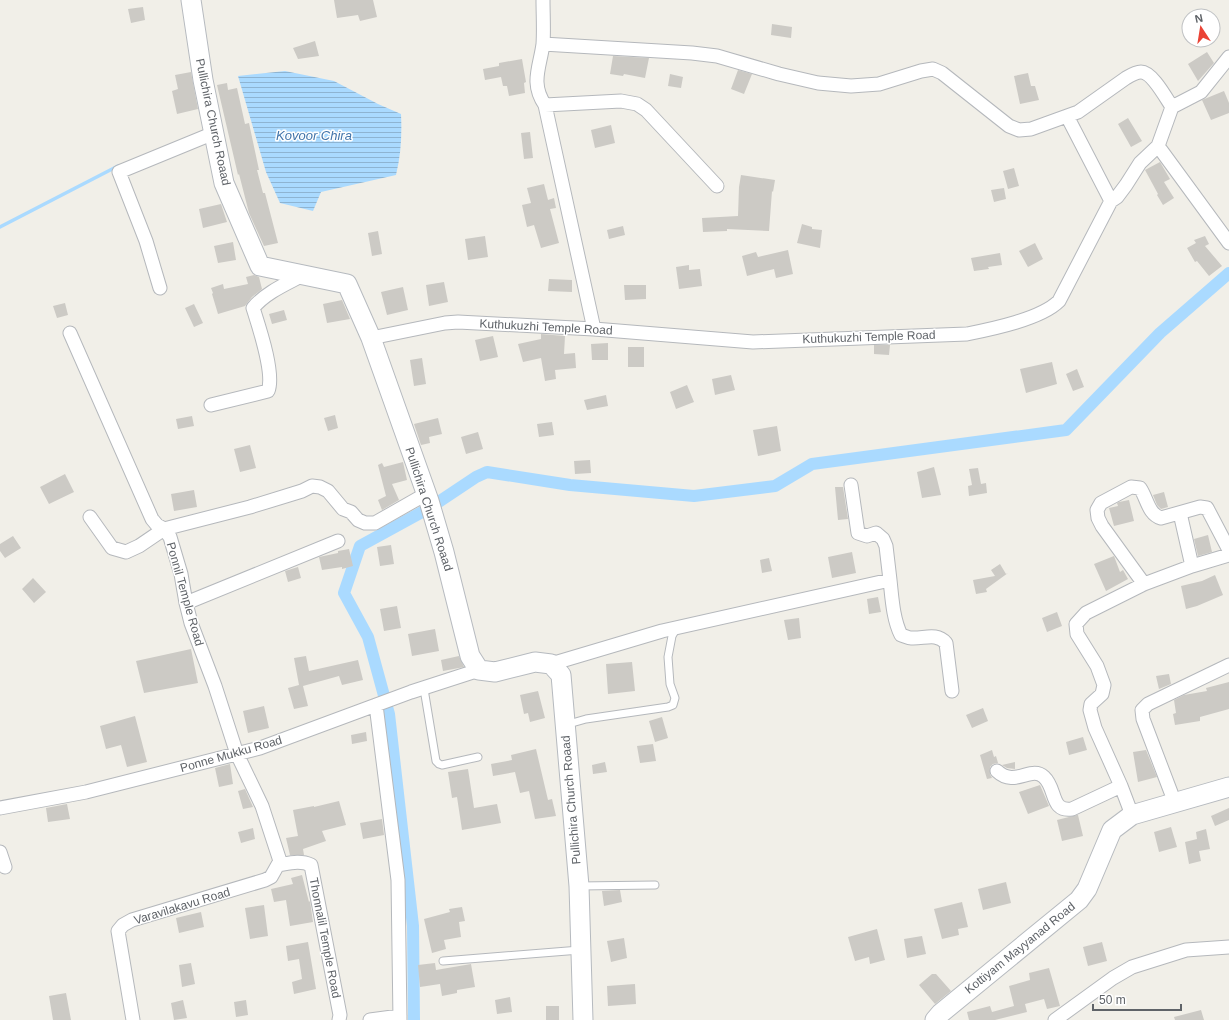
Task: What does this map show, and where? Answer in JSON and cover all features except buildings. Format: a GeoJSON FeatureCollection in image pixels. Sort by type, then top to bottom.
{"type":"FeatureCollection","features":[{"type":"Feature","properties":{"kind":"main road","name":"Pullichira Church Roaad"},"geometry":{"type":"LineString","coordinates":[[191,0],[203,80],[224,183],[260,266],[347,284],[371,338],[426,494],[444,552],[470,656],[479,670]]}},
{"type":"Feature","properties":{"kind":"main road"},"geometry":{"type":"LineString","coordinates":[[479,670],[495,672],[535,662],[550,664]]}},
{"type":"Feature","properties":{"kind":"main road","name":"Pullichira Church Roaad"},"geometry":{"type":"LineString","coordinates":[[550,664],[561,675],[579,886],[583,1020]]}},
{"type":"Feature","properties":{"kind":"main road","name":"Kottiyam Mayyanad Road"},"geometry":{"type":"LineString","coordinates":[[935,1020],[941,1013],[1079,900],[1087,889],[1112,830],[1132,815],[1229,787]]}},
{"type":"Feature","properties":{"kind":"street"},"geometry":{"type":"LineString","coordinates":[[543,0],[543,44],[536,79],[538,96],[545,104],[594,329]]}},
{"type":"Feature","properties":{"kind":"street"},"geometry":{"type":"LineString","coordinates":[[543,44],[692,53],[717,56],[779,74],[818,83],[851,86],[879,84],[932,69],[942,73],[1009,126],[1019,130],[1031,129],[1078,112],[1134,73],[1142,72],[1149,74],[1172,107],[1202,92],[1229,57]]}},
{"type":"Feature","properties":{"kind":"street"},"geometry":{"type":"LineString","coordinates":[[545,104],[620,101],[636,104],[646,110],[717,186]]}},
{"type":"Feature","properties":{"kind":"street","name":"Kuthukuzhi Temple Road"},"geometry":{"type":"LineString","coordinates":[[371,338],[445,323],[458,322],[594,329],[753,342],[967,334],[1001,327],[1045,311],[1054,306],[1059,300],[1112,201],[1126,185],[1140,163],[1158,146],[1172,107]]}},
{"type":"Feature","properties":{"kind":"street"},"geometry":{"type":"LineString","coordinates":[[1067,116],[1112,201]]}},
{"type":"Feature","properties":{"kind":"street"},"geometry":{"type":"LineString","coordinates":[[160,288],[146,241],[119,172],[214,133]]}},
{"type":"Feature","properties":{"kind":"street"},"geometry":{"type":"LineString","coordinates":[[1158,146],[1229,243]]}},
{"type":"Feature","properties":{"kind":"street"},"geometry":{"type":"LineString","coordinates":[[211,405],[268,391],[271,384],[270,373],[253,308],[258,301],[303,275]]}},
{"type":"Feature","properties":{"kind":"street","name":"Ponnil Temple Road"},"geometry":{"type":"LineString","coordinates":[[70,333],[152,519],[157,525],[164,529],[170,537],[181,574],[191,623],[237,754]]}},
{"type":"Feature","properties":{"kind":"street"},"geometry":{"type":"LineString","coordinates":[[851,485],[858,534],[867,536],[876,533],[883,539],[886,546],[892,601],[898,629],[902,635],[911,638],[934,636],[942,639],[946,643],[952,691]]}},
{"type":"Feature","properties":{"kind":"street"},"geometry":{"type":"LineString","coordinates":[[90,518],[112,548],[126,552],[139,546],[164,529],[250,507],[302,491],[312,486],[320,487],[328,491],[342,509],[351,512],[358,520],[365,523],[375,523],[426,494]]}},
{"type":"Feature","properties":{"kind":"street"},"geometry":{"type":"LineString","coordinates":[[1144,584],[1102,526],[1098,518],[1097,510],[1101,503],[1131,488],[1140,488],[1151,511],[1155,516],[1161,518],[1200,507],[1207,508],[1229,550]]}},
{"type":"Feature","properties":{"kind":"street"},"geometry":{"type":"LineString","coordinates":[[1180,513],[1192,566]]}},
{"type":"Feature","properties":{"kind":"street"},"geometry":{"type":"LineString","coordinates":[[186,603],[338,541]]}},
{"type":"Feature","properties":{"kind":"street"},"geometry":{"type":"LineString","coordinates":[[1132,815],[1121,786],[1095,728],[1090,710],[1091,704],[1102,694],[1104,685],[1097,666],[1077,634],[1076,624],[1086,613],[1144,584],[1192,566],[1229,555]]}},
{"type":"Feature","properties":{"kind":"street"},"geometry":{"type":"LineString","coordinates":[[550,664],[677,627],[890,580]]}},
{"type":"Feature","properties":{"kind":"street"},"geometry":{"type":"LineString","coordinates":[[1175,802],[1143,719],[1142,710],[1148,704],[1229,665]]}},
{"type":"Feature","properties":{"kind":"street","name":"Ponne Mukku Road"},"geometry":{"type":"LineString","coordinates":[[0,808],[86,792],[260,748],[376,705],[479,670]]}},
{"type":"Feature","properties":{"kind":"street"},"geometry":{"type":"LineString","coordinates":[[370,1020],[400,1018],[398,880],[376,705]]}},
{"type":"Feature","properties":{"kind":"street"},"geometry":{"type":"LineString","coordinates":[[237,754],[262,806],[279,863]]}},
{"type":"Feature","properties":{"kind":"street"},"geometry":{"type":"LineString","coordinates":[[997,771],[1003,776],[1009,778],[1037,773],[1044,776],[1058,806],[1064,810],[1072,809],[1121,786]]}},
{"type":"Feature","properties":{"kind":"street"},"geometry":{"type":"LineString","coordinates":[[0,852],[5,867]]}},
{"type":"Feature","properties":{"kind":"street","name":"Thonnalil Temple Road"},"geometry":{"type":"LineString","coordinates":[[279,863],[304,862],[310,865],[340,1015],[339,1020]]}},
{"type":"Feature","properties":{"kind":"street","name":"Varavilakavu Road"},"geometry":{"type":"LineString","coordinates":[[133,1020],[118,931],[123,925],[132,920],[265,880],[271,877],[279,863]]}},
{"type":"Feature","properties":{"kind":"street"},"geometry":{"type":"LineString","coordinates":[[1055,1020],[1132,966],[1186,950],[1229,947]]}},
{"type":"Feature","properties":{"kind":"lane"},"geometry":{"type":"LineString","coordinates":[[565,723],[673,705],[675,698],[670,684],[668,657],[672,636],[677,627]]}},
{"type":"Feature","properties":{"kind":"lane"},"geometry":{"type":"LineString","coordinates":[[424,689],[436,761],[439,764],[442,764],[478,757]]}},
{"type":"Feature","properties":{"kind":"lane"},"geometry":{"type":"LineString","coordinates":[[579,886],[655,885]]}},
{"type":"Feature","properties":{"kind":"lane"},"geometry":{"type":"LineString","coordinates":[[443,961],[582,950]]}},
{"type":"Feature","properties":{"kind":"water","name":"Kovoor Chira"},"geometry":{"type":"Polygon","coordinates":[[[285,71],[334,81],[401,114],[401,145],[396,175],[321,192],[313,211],[280,203],[266,172],[238,76],[285,71]]]}},
{"type":"Feature","properties":{"kind":"waterway"},"geometry":{"type":"LineString","coordinates":[[0,227],[118,166]]}},
{"type":"Feature","properties":{"kind":"waterway"},"geometry":{"type":"LineString","coordinates":[[437,503],[476,477],[487,472],[570,485],[694,496],[775,486],[812,464],[1066,430],[1160,333],[1229,273]]}},
{"type":"Feature","properties":{"kind":"waterway"},"geometry":{"type":"LineString","coordinates":[[414,1020],[413,926],[389,714],[368,637],[344,593],[360,546],[424,511]]}}]}
